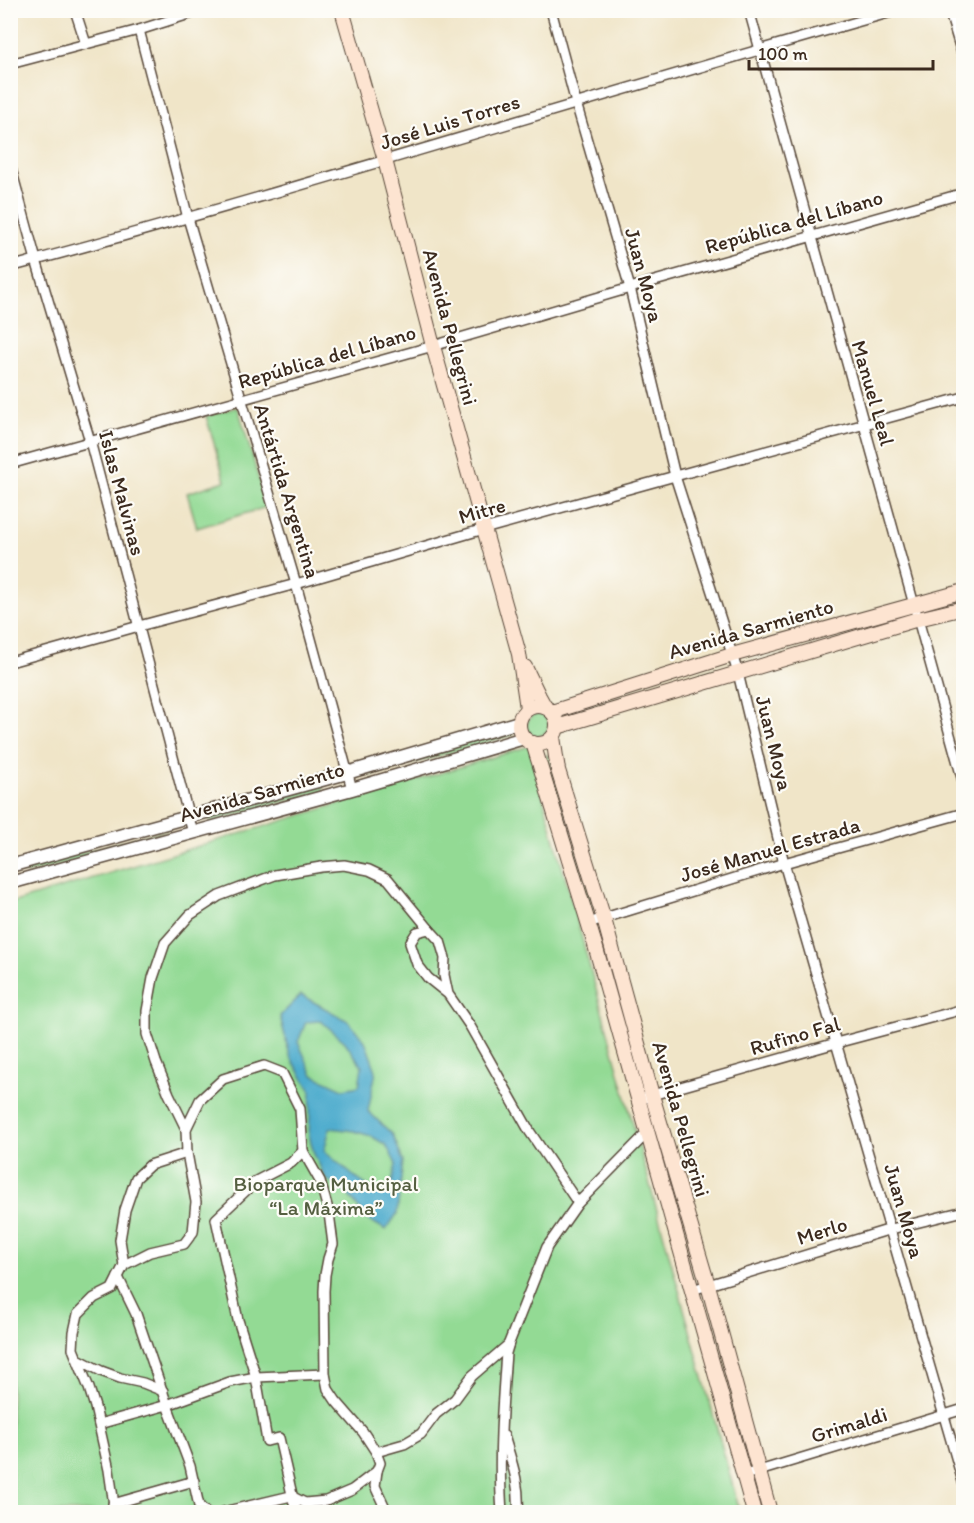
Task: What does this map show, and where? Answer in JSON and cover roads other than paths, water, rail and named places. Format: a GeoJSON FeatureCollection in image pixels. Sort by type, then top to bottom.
{"type":"FeatureCollection","features":[{"type":"Feature","properties":{"kind":"main road","name":"Avenida Pellegrini"},"geometry":{"type":"LineString","coordinates":[[342,10],[519,654],[527,708]]}},
{"type":"Feature","properties":{"kind":"main road","name":"Avenida Sarmiento"},"geometry":{"type":"LineString","coordinates":[[549,709],[963,591]]}},
{"type":"Feature","properties":{"kind":"main road","name":"Avenida Sarmiento"},"geometry":{"type":"LineString","coordinates":[[555,732],[738,673],[918,619],[963,608]]}},
{"type":"Feature","properties":{"kind":"main road","name":"Avenida Pellegrini"},"geometry":{"type":"LineString","coordinates":[[519,654],[539,696],[549,709]]}},
{"type":"Feature","properties":{"kind":"main road"},"geometry":{"type":"LineString","coordinates":[[539,705],[549,709],[557,721],[555,732],[546,742],[529,740],[520,731],[519,722],[523,713],[527,708],[539,705]]}},
{"type":"Feature","properties":{"kind":"main road","name":"Avenida Pellegrini"},"geometry":{"type":"LineString","coordinates":[[555,732],[558,770],[604,919],[770,1512]]}},
{"type":"Feature","properties":{"kind":"main road","name":"Avenida Pellegrini"},"geometry":{"type":"LineString","coordinates":[[529,740],[588,923],[754,1512]]}},
{"type":"Feature","properties":{"kind":"street"},"geometry":{"type":"LineString","coordinates":[[75,10],[86,44]]}},
{"type":"Feature","properties":{"kind":"street"},"geometry":{"type":"LineString","coordinates":[[10,64],[139,30],[202,10]]}},
{"type":"Feature","properties":{"kind":"street","name":"Juan Moya"},"geometry":{"type":"LineString","coordinates":[[551,10],[630,288],[675,476],[738,673],[784,863],[963,1485]]}},
{"type":"Feature","properties":{"kind":"street","name":"Manuel Leal"},"geometry":{"type":"LineString","coordinates":[[749,10],[963,785]]}},
{"type":"Feature","properties":{"kind":"street","name":"José Luis Torres"},"geometry":{"type":"LineString","coordinates":[[10,267],[188,218],[759,49],[899,10]]}},
{"type":"Feature","properties":{"kind":"street"},"geometry":{"type":"LineString","coordinates":[[949,10],[963,60]]}},
{"type":"Feature","properties":{"kind":"street","name":"Antártida Argentina"},"geometry":{"type":"LineString","coordinates":[[139,30],[188,218],[296,584],[352,789]]}},
{"type":"Feature","properties":{"kind":"street","name":"Islas Malvinas"},"geometry":{"type":"LineString","coordinates":[[10,165],[90,441],[193,833]]}},
{"type":"Feature","properties":{"kind":"street","name":"República del Líbano"},"geometry":{"type":"LineString","coordinates":[[10,464],[433,346],[963,193]]}},
{"type":"Feature","properties":{"kind":"street","name":"Mitre"},"geometry":{"type":"LineString","coordinates":[[10,662],[963,397]]}},
{"type":"Feature","properties":{"kind":"street","name":"Avenida Sarmiento"},"geometry":{"type":"LineString","coordinates":[[10,866],[347,773],[519,722]]}},
{"type":"Feature","properties":{"kind":"street","name":"Avenida Sarmiento"},"geometry":{"type":"LineString","coordinates":[[10,883],[529,740]]}},
{"type":"Feature","properties":{"kind":"street","name":"José Manuel Estrada"},"geometry":{"type":"LineString","coordinates":[[588,923],[784,863],[963,813]]}},
{"type":"Feature","properties":{"kind":"street"},"geometry":{"type":"LineString","coordinates":[[124,1265],[150,1252],[184,1244],[193,1232],[196,1202],[186,1129],[169,1094],[147,1034],[147,1011],[153,978],[165,943],[189,915],[219,896],[275,875],[344,865],[369,870],[388,879],[440,941],[445,958],[444,975],[448,994]]}},
{"type":"Feature","properties":{"kind":"street"},"geometry":{"type":"LineString","coordinates":[[429,930],[417,932],[410,943],[417,964],[428,978],[448,994],[470,1026],[530,1132],[578,1203]]}},
{"type":"Feature","properties":{"kind":"street","name":"Rufino Fal"},"geometry":{"type":"LineString","coordinates":[[638,1101],[836,1042],[963,1009]]}},
{"type":"Feature","properties":{"kind":"street"},"geometry":{"type":"LineString","coordinates":[[186,1129],[200,1100],[223,1079],[264,1066],[282,1073],[300,1109],[303,1152],[320,1181],[330,1213],[333,1244],[325,1275],[325,1374],[328,1389],[376,1452],[380,1463],[375,1486],[387,1512]]}},
{"type":"Feature","properties":{"kind":"street"},"geometry":{"type":"LineString","coordinates":[[502,1512],[501,1428],[506,1353],[509,1343],[547,1247],[578,1203],[647,1133]]}},
{"type":"Feature","properties":{"kind":"street"},"geometry":{"type":"LineString","coordinates":[[296,1512],[279,1438],[267,1441],[256,1377],[238,1320],[216,1219],[256,1181],[291,1163],[303,1152]]}},
{"type":"Feature","properties":{"kind":"street"},"geometry":{"type":"LineString","coordinates":[[188,1153],[150,1165],[136,1178],[125,1210],[120,1240],[124,1265],[112,1289],[94,1298],[78,1314],[73,1349],[89,1388],[99,1424],[114,1508],[194,1481]]}},
{"type":"Feature","properties":{"kind":"street","name":"Merlo"},"geometry":{"type":"LineString","coordinates":[[692,1290],[891,1229],[963,1211]]}},
{"type":"Feature","properties":{"kind":"street"},"geometry":{"type":"LineString","coordinates":[[118,1277],[136,1314],[190,1466],[199,1506],[207,1512]]}},
{"type":"Feature","properties":{"kind":"street"},"geometry":{"type":"LineString","coordinates":[[376,1452],[404,1444],[421,1434],[436,1414],[455,1399],[472,1376],[509,1343]]}},
{"type":"Feature","properties":{"kind":"street"},"geometry":{"type":"LineString","coordinates":[[78,1359],[101,1371],[163,1391]]}},
{"type":"Feature","properties":{"kind":"street"},"geometry":{"type":"LineString","coordinates":[[99,1424],[167,1405],[231,1382],[256,1377],[325,1374]]}},
{"type":"Feature","properties":{"kind":"street","name":"Grimaldi"},"geometry":{"type":"LineString","coordinates":[[744,1474],[963,1409]]}},
{"type":"Feature","properties":{"kind":"street"},"geometry":{"type":"LineString","coordinates":[[501,1428],[516,1474],[519,1495],[518,1512]]}},
{"type":"Feature","properties":{"kind":"street"},"geometry":{"type":"LineString","coordinates":[[223,1512],[291,1496],[305,1503],[326,1501],[352,1490],[377,1471]]}},
{"type":"Feature","properties":{"kind":"water"},"geometry":{"type":"Polygon","coordinates":[[[301,995],[348,1021],[365,1041],[376,1071],[368,1111],[393,1135],[403,1161],[397,1214],[386,1230],[367,1219],[347,1193],[326,1179],[314,1154],[309,1135],[311,1091],[290,1056],[280,1016],[301,995]],[[321,1021],[306,1022],[298,1042],[313,1075],[343,1089],[359,1086],[362,1066],[345,1042],[321,1021]],[[330,1128],[324,1151],[372,1189],[390,1192],[396,1164],[386,1145],[371,1136],[330,1128]]]}},
{"type":"Feature","properties":{"kind":"park label","name":"Bioparque Municipal “La Máxima”"},"geometry":{"type":"Point","coordinates":[326,1196]}}]}
